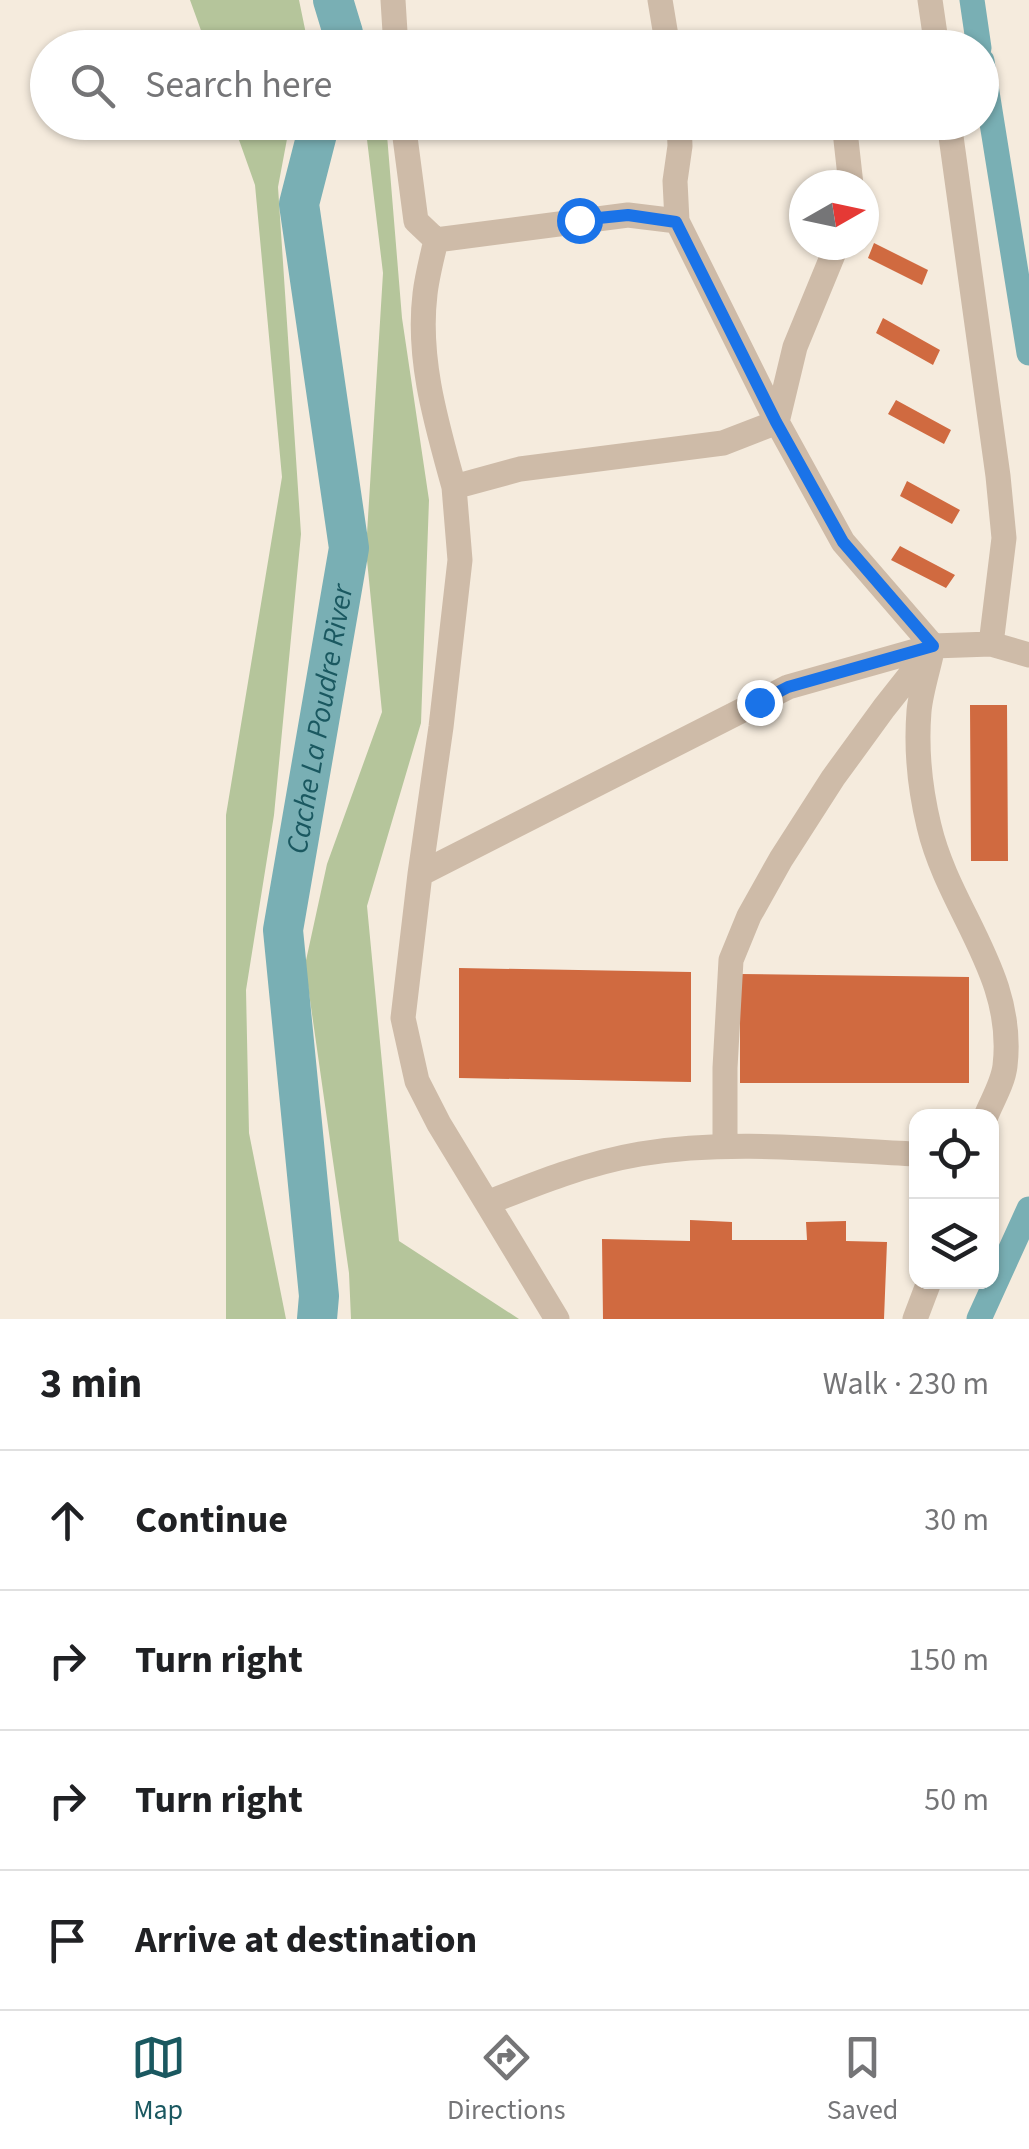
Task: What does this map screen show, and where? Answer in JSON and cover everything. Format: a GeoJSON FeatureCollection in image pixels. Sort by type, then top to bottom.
{"type":"FeatureCollection","features":[{"type":"Feature","properties":{"kind":"lane"},"geometry":{"type":"LineString","coordinates":[[393,0],[395,30]]}},
{"type":"Feature","properties":{"kind":"lane"},"geometry":{"type":"LineString","coordinates":[[660,0],[665,30]]}},
{"type":"Feature","properties":{"kind":"lane"},"geometry":{"type":"LineString","coordinates":[[930,0],[935,30]]}},
{"type":"Feature","properties":{"kind":"lane"},"geometry":{"type":"LineString","coordinates":[[405,140],[416,221],[436,240]]}},
{"type":"Feature","properties":{"kind":"lane"},"geometry":{"type":"LineString","coordinates":[[680,140],[676,222],[776,422],[843,542],[933,646]]}},
{"type":"Feature","properties":{"kind":"lane"},"geometry":{"type":"LineString","coordinates":[[846,140],[850,170]]}},
{"type":"Feature","properties":{"kind":"lane"},"geometry":{"type":"LineString","coordinates":[[951,140],[1004,538],[991,644]]}},
{"type":"Feature","properties":{"kind":"lane"},"geometry":{"type":"LineString","coordinates":[[436,240],[628,215],[676,222]]}},
{"type":"Feature","properties":{"kind":"lane"},"geometry":{"type":"LineString","coordinates":[[436,240],[425,294],[424,350],[434,417],[454,487],[460,560],[403,1018],[417,1081],[558,1319]]}},
{"type":"Feature","properties":{"kind":"lane"},"geometry":{"type":"LineString","coordinates":[[776,422],[795,347],[831,260]]}},
{"type":"Feature","properties":{"kind":"lane"},"geometry":{"type":"LineString","coordinates":[[454,487],[520,469],[723,443],[776,422]]}},
{"type":"Feature","properties":{"kind":"lane"},"geometry":{"type":"LineString","coordinates":[[420,874],[788,687],[933,646],[991,644],[1029,656]]}},
{"type":"Feature","properties":{"kind":"lane"},"geometry":{"type":"LineString","coordinates":[[933,646],[920,708],[918,758],[929,827],[947,879],[994,973],[1005,1014],[1005,1069],[989,1109]]}},
{"type":"Feature","properties":{"kind":"lane"},"geometry":{"type":"LineString","coordinates":[[725,1146],[729,978],[731,960],[749,916],[780,859],[833,778],[933,646]]}},
{"type":"Feature","properties":{"kind":"lane"},"geometry":{"type":"LineString","coordinates":[[487,1203],[592,1165],[641,1154],[725,1146],[909,1154]]}},
{"type":"Feature","properties":{"kind":"lane"},"geometry":{"type":"LineString","coordinates":[[915,1319],[926,1289]]}},
{"type":"Feature","properties":{"kind":"green space"},"geometry":{"type":"Polygon","coordinates":[[[190,0],[299,0],[305,30],[201,30],[190,0]]]}},
{"type":"Feature","properties":{"kind":"green space"},"geometry":{"type":"Polygon","coordinates":[[[239,140],[287,140],[278,187],[301,534],[274,815],[246,990],[249,1133],[286,1319],[226,1319],[226,815],[282,477],[255,185],[239,140]]]}},
{"type":"Feature","properties":{"kind":"green space"},"geometry":{"type":"Polygon","coordinates":[[[367,140],[387,140],[402,318],[429,500],[421,723],[367,906],[399,1241],[519,1319],[351,1319],[349,1273],[305,965],[327,864],[382,712],[366,550],[383,273],[367,140]]]}},
{"type":"Feature","properties":{"kind":"building"},"geometry":{"type":"Polygon","coordinates":[[[879,246],[928,270],[922,285],[872,260],[879,260],[879,246]]]}},
{"type":"Feature","properties":{"kind":"building"},"geometry":{"type":"Polygon","coordinates":[[[883,318],[940,350],[933,365],[876,333],[883,318]]]}},
{"type":"Feature","properties":{"kind":"building"},"geometry":{"type":"Polygon","coordinates":[[[896,400],[951,430],[944,444],[888,414],[896,400]]]}},
{"type":"Feature","properties":{"kind":"building"},"geometry":{"type":"Polygon","coordinates":[[[907,481],[960,510],[952,524],[900,496],[907,481]]]}},
{"type":"Feature","properties":{"kind":"building"},"geometry":{"type":"Polygon","coordinates":[[[900,546],[955,575],[946,588],[891,560],[900,546]]]}},
{"type":"Feature","properties":{"kind":"building"},"geometry":{"type":"Polygon","coordinates":[[[970,705],[1007,705],[1008,861],[971,861],[970,705]]]}},
{"type":"Feature","properties":{"kind":"building"},"geometry":{"type":"Polygon","coordinates":[[[459,968],[691,972],[691,1082],[459,1078],[459,968]]]}},
{"type":"Feature","properties":{"kind":"building"},"geometry":{"type":"Polygon","coordinates":[[[740,974],[969,977],[969,1083],[740,1083],[740,974]]]}},
{"type":"Feature","properties":{"kind":"building"},"geometry":{"type":"Polygon","coordinates":[[[690,1220],[732,1222],[732,1240],[807,1240],[806,1222],[846,1221],[846,1241],[887,1242],[884,1319],[603,1319],[602,1239],[690,1241],[690,1220]]]}},
{"type":"Feature","properties":{"kind":"waterway","name":"Cache La Poudre River"},"geometry":{"type":"LineString","coordinates":[[333,0],[342,30]]}},
{"type":"Feature","properties":{"kind":"waterway"},"geometry":{"type":"LineString","coordinates":[[972,0],[976,30]]}},
{"type":"Feature","properties":{"kind":"waterway","name":"Cache La Poudre River"},"geometry":{"type":"LineString","coordinates":[[315,140],[299,204],[349,548],[283,930],[319,1296],[317,1319]]}},
{"type":"Feature","properties":{"kind":"waterway"},"geometry":{"type":"LineString","coordinates":[[995,140],[1029,353]]}},
{"type":"Feature","properties":{"kind":"waterway"},"geometry":{"type":"LineString","coordinates":[[979,1319],[1029,1209]]}},
{"type":"Feature","properties":{"kind":"route"},"geometry":{"type":"LineString","coordinates":[[579,220],[628,215],[676,222],[776,422],[843,542],[933,646],[788,687],[759,702]]}}]}
